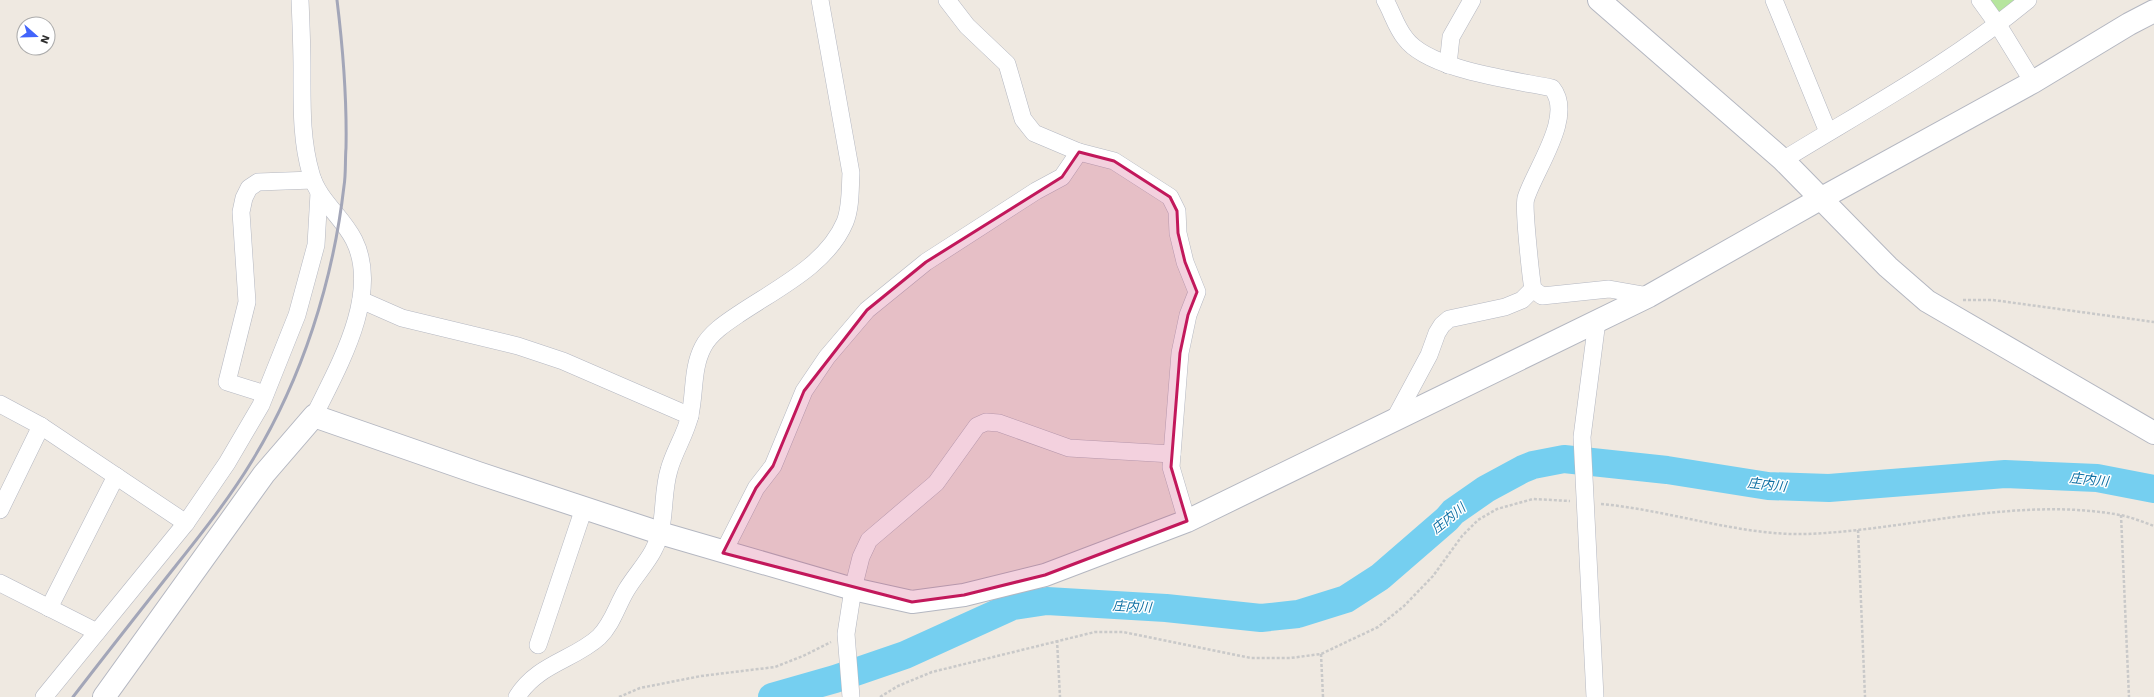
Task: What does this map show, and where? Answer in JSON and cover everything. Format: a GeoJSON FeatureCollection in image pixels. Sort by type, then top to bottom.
{"type":"FeatureCollection","features":[{"type":"Feature","properties":{"kind":"street"},"geometry":{"type":"LineString","coordinates":[[44,697],[186,523],[227,463],[265,394],[297,315],[316,245],[316,187],[302,121],[300,0]]}},
{"type":"Feature","properties":{"kind":"street"},"geometry":{"type":"LineString","coordinates":[[517,697],[531,679],[556,662],[591,643],[599,636],[610,624],[626,590],[653,550],[660,533],[668,471],[690,416],[695,368],[703,346],[723,325],[819,259],[837,236],[845,221],[850,198],[851,173],[820,0]]}},
{"type":"Feature","properties":{"kind":"street"},"geometry":{"type":"LineString","coordinates":[[947,0],[967,26],[1007,64],[1023,119],[1034,133],[1079,152],[1114,161],[1170,197],[1177,211],[1178,233],[1185,262],[1196,284],[1197,292],[1188,315],[1180,353],[1171,467],[1187,521]]}},
{"type":"Feature","properties":{"kind":"street"},"geometry":{"type":"LineString","coordinates":[[1385,0],[1405,39],[1425,55],[1448,65],[1552,88],[1558,96],[1560,106],[1552,143],[1525,199],[1534,289],[1542,296],[1609,289],[1649,296]]}},
{"type":"Feature","properties":{"kind":"street"},"geometry":{"type":"LineString","coordinates":[[1448,65],[1451,37],[1472,0]]}},
{"type":"Feature","properties":{"kind":"street"},"geometry":{"type":"LineString","coordinates":[[1599,0],[1783,160],[1888,267],[1927,301],[2154,434]]}},
{"type":"Feature","properties":{"kind":"street"},"geometry":{"type":"LineString","coordinates":[[1774,0],[1828,132]]}},
{"type":"Feature","properties":{"kind":"street"},"geometry":{"type":"LineString","coordinates":[[1980,0],[1998,25],[2033,82]]}},
{"type":"Feature","properties":{"kind":"street"},"geometry":{"type":"LineString","coordinates":[[1783,160],[1948,58],[1998,25],[2028,0]]}},
{"type":"Feature","properties":{"kind":"street"},"geometry":{"type":"LineString","coordinates":[[314,416],[660,533],[723,553],[853,589],[912,602],[964,595],[1044,575],[1187,521],[1649,296],[1820,199],[2033,82],[2129,24],[2154,11]]}},
{"type":"Feature","properties":{"kind":"street"},"geometry":{"type":"LineString","coordinates":[[723,553],[756,488],[773,466],[804,391],[827,357],[867,310],[926,262],[1036,191],[1062,177],[1079,152]]}},
{"type":"Feature","properties":{"kind":"street"},"geometry":{"type":"LineString","coordinates":[[104,697],[264,474],[314,416],[350,340],[361,300],[361,261],[354,240],[340,217],[316,187],[258,182],[249,188],[244,198],[242,212],[247,302],[227,382],[265,394]]}},
{"type":"Feature","properties":{"kind":"street"},"geometry":{"type":"LineString","coordinates":[[1394,420],[1429,355],[1442,325],[1449,319],[1505,308],[1522,300],[1534,289]]}},
{"type":"Feature","properties":{"kind":"street"},"geometry":{"type":"LineString","coordinates":[[361,300],[402,318],[510,344],[563,361],[690,416]]}},
{"type":"Feature","properties":{"kind":"street"},"geometry":{"type":"LineString","coordinates":[[1595,697],[1582,437],[1597,321]]}},
{"type":"Feature","properties":{"kind":"street"},"geometry":{"type":"LineString","coordinates":[[0,404],[41,426],[186,523]]}},
{"type":"Feature","properties":{"kind":"street"},"geometry":{"type":"LineString","coordinates":[[851,697],[846,634],[853,589],[861,556],[868,540],[936,483],[977,426],[986,422],[999,423],[1069,448],[1172,454]]}},
{"type":"Feature","properties":{"kind":"street"},"geometry":{"type":"LineString","coordinates":[[0,510],[41,426]]}},
{"type":"Feature","properties":{"kind":"street"},"geometry":{"type":"LineString","coordinates":[[49,608],[116,476]]}},
{"type":"Feature","properties":{"kind":"street"},"geometry":{"type":"LineString","coordinates":[[538,645],[584,508]]}},
{"type":"Feature","properties":{"kind":"street"},"geometry":{"type":"LineString","coordinates":[[0,583],[97,632]]}},
{"type":"Feature","properties":{"kind":"path"},"geometry":{"type":"LineString","coordinates":[[1956,300],[1993,300],[2154,322]]}},
{"type":"Feature","properties":{"kind":"path"},"geometry":{"type":"LineString","coordinates":[[880,697],[898,686],[932,672],[1057,639],[1095,632],[1123,632],[1251,658],[1290,658],[1321,654],[1378,627],[1404,606],[1433,576],[1462,536],[1478,520],[1497,509],[1533,499],[1586,500],[1657,511],[1767,533],[1806,534],[1858,530],[2023,511],[2083,510],[2121,515],[2154,526]]}},
{"type":"Feature","properties":{"kind":"path"},"geometry":{"type":"LineString","coordinates":[[2121,515],[2129,697]]}},
{"type":"Feature","properties":{"kind":"path"},"geometry":{"type":"LineString","coordinates":[[1858,530],[1865,697]]}},
{"type":"Feature","properties":{"kind":"path"},"geometry":{"type":"LineString","coordinates":[[619,697],[640,688],[701,676],[775,667],[803,656],[846,634]]}},
{"type":"Feature","properties":{"kind":"path"},"geometry":{"type":"LineString","coordinates":[[1057,639],[1060,697]]}},
{"type":"Feature","properties":{"kind":"path"},"geometry":{"type":"LineString","coordinates":[[1321,654],[1323,697]]}},
{"type":"Feature","properties":{"kind":"highlighted area"},"geometry":{"type":"Polygon","coordinates":[[[1079,152],[1114,161],[1170,197],[1177,211],[1178,233],[1185,262],[1197,292],[1188,315],[1180,353],[1171,467],[1187,521],[1045,575],[964,595],[912,602],[723,553],[756,488],[773,466],[804,391],[867,310],[926,262],[1062,177],[1079,152]]]}},
{"type":"Feature","properties":{"kind":"green space"},"geometry":{"type":"Polygon","coordinates":[[[1985,0],[2018,0],[1997,17],[1985,0]]]}},
{"type":"Feature","properties":{"kind":"waterway","name":"庄内川"},"geometry":{"type":"LineString","coordinates":[[772,697],[835,679],[905,655],[1013,606],[1047,601],[1166,608],[1261,618],[1298,614],[1346,599],[1380,577],[1447,519],[1453,512],[1486,489],[1533,465],[1564,459],[1667,470],[1768,486],[1829,488],[2005,474],[2097,478],[2154,489]]}},
{"type":"Feature","properties":{"kind":"railway"},"geometry":{"type":"LineString","coordinates":[[73,697],[234,489],[270,430],[286,397],[313,329],[332,258],[345,181],[345,92],[343,55],[337,0]]}}]}
